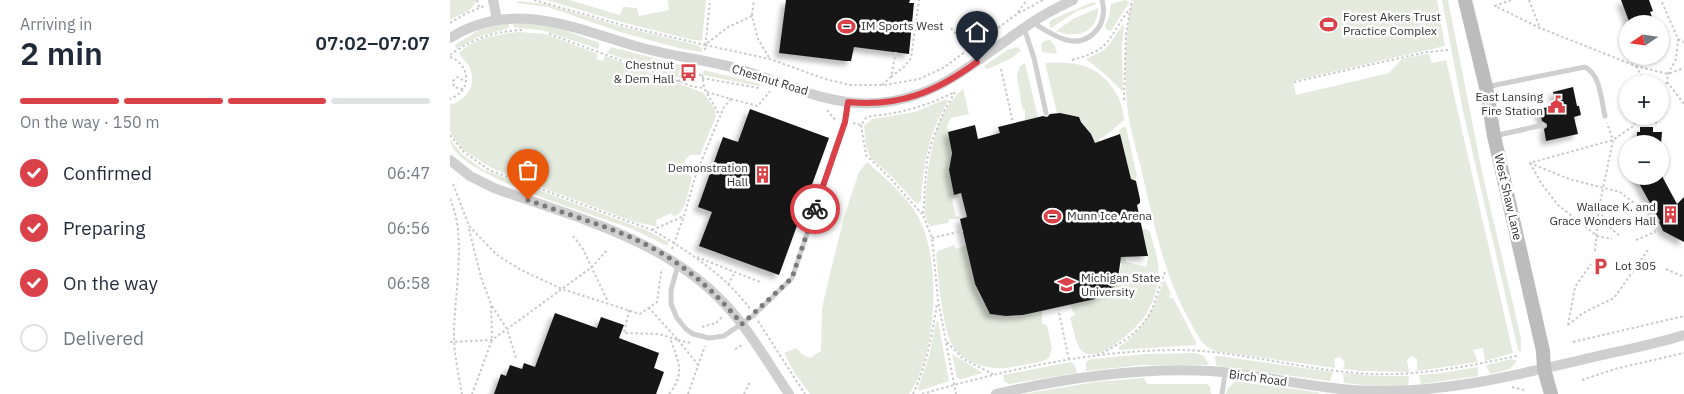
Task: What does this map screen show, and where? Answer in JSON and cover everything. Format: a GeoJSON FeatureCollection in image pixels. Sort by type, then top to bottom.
{"type":"FeatureCollection","features":[{"type":"Feature","properties":{"kind":"street","name":"Chestnut Road"},"geometry":{"type":"LineString","coordinates":[[450,38],[474,23],[496,16],[518,14],[543,16],[633,45],[738,69],[820,96],[848,102],[877,103],[919,95],[945,84],[1028,25],[1073,0]]}},
{"type":"Feature","properties":{"kind":"street","name":"West Shaw Lane"},"geometry":{"type":"LineString","coordinates":[[1466,0],[1486,87],[1494,136],[1543,352],[1544,369],[1551,394]]}},
{"type":"Feature","properties":{"kind":"street"},"geometry":{"type":"LineString","coordinates":[[493,1],[496,16]]}},
{"type":"Feature","properties":{"kind":"street"},"geometry":{"type":"LineString","coordinates":[[450,160],[470,176],[494,188],[622,235],[646,245],[678,264],[713,292],[731,311],[742,324],[789,394]]}},
{"type":"Feature","properties":{"kind":"street"},"geometry":{"type":"LineString","coordinates":[[1544,369],[1684,335]]}},
{"type":"Feature","properties":{"kind":"street","name":"Birch Road"},"geometry":{"type":"LineString","coordinates":[[996,394],[1100,375],[1162,371],[1210,371],[1337,391],[1407,391],[1474,383],[1544,369]]}},
{"type":"Feature","properties":{"kind":"lane"},"geometry":{"type":"LineString","coordinates":[[1028,25],[1065,40],[1084,40],[1096,31],[1103,18],[1102,0]]}},
{"type":"Feature","properties":{"kind":"lane"},"geometry":{"type":"LineString","coordinates":[[1028,25],[1046,113]]}},
{"type":"Feature","properties":{"kind":"lane"},"geometry":{"type":"LineString","coordinates":[[1486,87],[1586,67],[1596,76],[1605,116]]}},
{"type":"Feature","properties":{"kind":"lane"},"geometry":{"type":"LineString","coordinates":[[678,264],[671,290],[671,304],[677,318],[690,332],[701,337],[717,338],[724,336],[742,324],[792,278],[845,122],[848,102]]}},
{"type":"Feature","properties":{"kind":"lane"},"geometry":{"type":"LineString","coordinates":[[1494,136],[1543,125]]}},
{"type":"Feature","properties":{"kind":"lane"},"geometry":{"type":"LineString","coordinates":[[1222,394],[1225,373]]}},
{"type":"Feature","properties":{"kind":"path"},"geometry":{"type":"LineString","coordinates":[[477,0],[479,8]]}},
{"type":"Feature","properties":{"kind":"path"},"geometry":{"type":"LineString","coordinates":[[534,0],[633,28],[770,59],[825,79],[850,85],[882,85],[919,79],[943,68],[1017,14],[1043,0]]}},
{"type":"Feature","properties":{"kind":"path"},"geometry":{"type":"LineString","coordinates":[[703,62],[710,0]]}},
{"type":"Feature","properties":{"kind":"path"},"geometry":{"type":"LineString","coordinates":[[754,0],[752,16],[758,39],[770,59]]}},
{"type":"Feature","properties":{"kind":"path"},"geometry":{"type":"LineString","coordinates":[[882,85],[905,66],[911,58],[919,0]]}},
{"type":"Feature","properties":{"kind":"path"},"geometry":{"type":"LineString","coordinates":[[1017,14],[1028,0]]}},
{"type":"Feature","properties":{"kind":"path"},"geometry":{"type":"LineString","coordinates":[[1124,100],[1126,33],[1132,0]]}},
{"type":"Feature","properties":{"kind":"path"},"geometry":{"type":"LineString","coordinates":[[1511,0],[1495,6],[1540,28],[1636,66],[1668,74],[1684,68]]}},
{"type":"Feature","properties":{"kind":"path"},"geometry":{"type":"LineString","coordinates":[[1530,0],[1540,28]]}},
{"type":"Feature","properties":{"kind":"path"},"geometry":{"type":"LineString","coordinates":[[1661,0],[1678,39],[1676,59],[1668,74]]}},
{"type":"Feature","properties":{"kind":"path"},"geometry":{"type":"LineString","coordinates":[[450,23],[493,1]]}},
{"type":"Feature","properties":{"kind":"path"},"geometry":{"type":"LineString","coordinates":[[1072,60],[1090,55],[1105,46],[1130,10]]}},
{"type":"Feature","properties":{"kind":"path"},"geometry":{"type":"LineString","coordinates":[[705,45],[728,27],[752,16]]}},
{"type":"Feature","properties":{"kind":"path"},"geometry":{"type":"LineString","coordinates":[[951,28],[977,62]]}},
{"type":"Feature","properties":{"kind":"path"},"geometry":{"type":"LineString","coordinates":[[450,99],[459,95],[463,90],[466,82],[466,73],[462,65],[450,56],[466,45],[485,36],[524,30]]}},
{"type":"Feature","properties":{"kind":"path"},"geometry":{"type":"LineString","coordinates":[[543,32],[694,88],[704,88]]}},
{"type":"Feature","properties":{"kind":"path"},"geometry":{"type":"LineString","coordinates":[[1678,39],[1684,42]]}},
{"type":"Feature","properties":{"kind":"path"},"geometry":{"type":"LineString","coordinates":[[1294,82],[1427,52],[1449,50]]}},
{"type":"Feature","properties":{"kind":"path"},"geometry":{"type":"LineString","coordinates":[[891,77],[896,52]]}},
{"type":"Feature","properties":{"kind":"path"},"geometry":{"type":"LineString","coordinates":[[1636,66],[1641,75]]}},
{"type":"Feature","properties":{"kind":"path"},"geometry":{"type":"LineString","coordinates":[[1001,69],[1013,123]]}},
{"type":"Feature","properties":{"kind":"path"},"geometry":{"type":"LineString","coordinates":[[679,82],[682,70],[701,74]]}},
{"type":"Feature","properties":{"kind":"path"},"geometry":{"type":"LineString","coordinates":[[463,90],[455,88],[453,81],[458,77],[466,82]]}},
{"type":"Feature","properties":{"kind":"path"},"geometry":{"type":"LineString","coordinates":[[1669,83],[1684,104]]}},
{"type":"Feature","properties":{"kind":"path"},"geometry":{"type":"LineString","coordinates":[[707,92],[758,106],[770,91]]}},
{"type":"Feature","properties":{"kind":"path"},"geometry":{"type":"LineString","coordinates":[[922,215],[927,160],[932,141],[944,111],[955,92]]}},
{"type":"Feature","properties":{"kind":"path"},"geometry":{"type":"LineString","coordinates":[[720,116],[724,107],[731,99]]}},
{"type":"Feature","properties":{"kind":"path"},"geometry":{"type":"LineString","coordinates":[[1595,251],[1599,208],[1613,140],[1605,116]]}},
{"type":"Feature","properties":{"kind":"path"},"geometry":{"type":"LineString","coordinates":[[861,125],[866,156],[889,177],[922,215],[932,238],[938,300],[956,394]]}},
{"type":"Feature","properties":{"kind":"path"},"geometry":{"type":"LineString","coordinates":[[1530,162],[1613,140],[1634,125]]}},
{"type":"Feature","properties":{"kind":"path"},"geometry":{"type":"LineString","coordinates":[[1530,162],[1569,179],[1620,192],[1651,216],[1656,224],[1654,232],[1636,240]]}},
{"type":"Feature","properties":{"kind":"path"},"geometry":{"type":"LineString","coordinates":[[1530,162],[1541,183],[1558,205],[1597,236],[1612,239]]}},
{"type":"Feature","properties":{"kind":"path"},"geometry":{"type":"LineString","coordinates":[[450,199],[454,209],[458,236],[454,341],[462,394]]}},
{"type":"Feature","properties":{"kind":"path"},"geometry":{"type":"LineString","coordinates":[[454,209],[461,206]]}},
{"type":"Feature","properties":{"kind":"path"},"geometry":{"type":"LineString","coordinates":[[1599,208],[1606,224],[1621,238]]}},
{"type":"Feature","properties":{"kind":"path"},"geometry":{"type":"LineString","coordinates":[[652,230],[684,216]]}},
{"type":"Feature","properties":{"kind":"path"},"geometry":{"type":"LineString","coordinates":[[469,226],[480,277],[491,304],[507,329],[516,358]]}},
{"type":"Feature","properties":{"kind":"path"},"geometry":{"type":"LineString","coordinates":[[932,238],[963,231]]}},
{"type":"Feature","properties":{"kind":"path"},"geometry":{"type":"LineString","coordinates":[[573,236],[583,249],[608,302]]}},
{"type":"Feature","properties":{"kind":"path"},"geometry":{"type":"LineString","coordinates":[[450,342],[492,340],[592,267],[608,250]]}},
{"type":"Feature","properties":{"kind":"path"},"geometry":{"type":"LineString","coordinates":[[1591,264],[1574,287],[1568,324],[1583,313],[1614,298],[1648,250]]}},
{"type":"Feature","properties":{"kind":"path"},"geometry":{"type":"LineString","coordinates":[[695,256],[760,282]]}},
{"type":"Feature","properties":{"kind":"path"},"geometry":{"type":"LineString","coordinates":[[1666,269],[1684,277]]}},
{"type":"Feature","properties":{"kind":"path"},"geometry":{"type":"LineString","coordinates":[[728,285],[734,272]]}},
{"type":"Feature","properties":{"kind":"path"},"geometry":{"type":"LineString","coordinates":[[1095,356],[1118,346],[1149,315],[1165,272]]}},
{"type":"Feature","properties":{"kind":"path"},"geometry":{"type":"LineString","coordinates":[[678,340],[690,332],[716,323],[744,300]]}},
{"type":"Feature","properties":{"kind":"path"},"geometry":{"type":"LineString","coordinates":[[913,394],[924,370],[932,339],[938,300]]}},
{"type":"Feature","properties":{"kind":"path"},"geometry":{"type":"LineString","coordinates":[[472,394],[492,340],[491,304]]}},
{"type":"Feature","properties":{"kind":"path"},"geometry":{"type":"LineString","coordinates":[[649,308],[699,366]]}},
{"type":"Feature","properties":{"kind":"path"},"geometry":{"type":"LineString","coordinates":[[1058,308],[1069,360]]}},
{"type":"Feature","properties":{"kind":"path"},"geometry":{"type":"LineString","coordinates":[[629,310],[624,333],[659,334],[706,346],[688,394]]}},
{"type":"Feature","properties":{"kind":"path"},"geometry":{"type":"LineString","coordinates":[[1573,342],[1684,316]]}},
{"type":"Feature","properties":{"kind":"path"},"geometry":{"type":"LineString","coordinates":[[668,394],[678,382],[679,364],[670,338]]}},
{"type":"Feature","properties":{"kind":"path"},"geometry":{"type":"LineString","coordinates":[[946,341],[963,359],[993,374]]}},
{"type":"Feature","properties":{"kind":"path"},"geometry":{"type":"LineString","coordinates":[[1582,380],[1615,369],[1684,353]]}},
{"type":"Feature","properties":{"kind":"path"},"geometry":{"type":"LineString","coordinates":[[744,394],[750,382]]}},
{"type":"Feature","properties":{"kind":"path"},"geometry":{"type":"LineString","coordinates":[[1512,387],[1524,390]]}},
{"type":"Feature","properties":{"kind":"shaded area"},"geometry":{"type":"Polygon","coordinates":[[[450,0],[476,0],[473,7],[450,20],[450,0]]]}},
{"type":"Feature","properties":{"kind":"shaded area"},"geometry":{"type":"Polygon","coordinates":[[[546,0],[569,0],[620,15],[623,7],[637,8],[639,16],[669,10],[668,0],[706,0],[702,41],[621,22],[546,0]]]}},
{"type":"Feature","properties":{"kind":"shaded area"},"geometry":{"type":"Polygon","coordinates":[[[1125,0],[1129,3],[1111,31],[1106,29],[1105,26],[1109,18],[1111,4],[1125,0]]]}},
{"type":"Feature","properties":{"kind":"shaded area"},"geometry":{"type":"Polygon","coordinates":[[[1134,0],[1437,0],[1445,46],[1293,81],[1296,95],[1389,73],[1402,59],[1429,54],[1432,63],[1446,60],[1513,353],[1485,361],[1483,348],[1473,350],[1478,362],[1417,371],[1417,359],[1412,356],[1407,360],[1409,372],[1361,371],[1343,369],[1345,362],[1340,357],[1334,359],[1335,368],[1215,351],[1206,346],[1189,320],[1165,264],[1131,129],[1126,95],[1126,51],[1128,20],[1134,0]]]}},
{"type":"Feature","properties":{"kind":"shaded area"},"geometry":{"type":"Polygon","coordinates":[[[1442,0],[1448,0],[1482,172],[1521,338],[1521,352],[1518,350],[1463,111],[1442,0]]]}},
{"type":"Feature","properties":{"kind":"shaded area"},"geometry":{"type":"Polygon","coordinates":[[[519,1],[545,4],[623,27],[697,45],[702,48],[702,52],[623,33],[548,7],[516,3],[519,1]]]}},
{"type":"Feature","properties":{"kind":"shaded area"},"geometry":{"type":"Polygon","coordinates":[[[1093,2],[1097,4],[1077,11],[1050,27],[1049,22],[1053,19],[1093,2]]]}},
{"type":"Feature","properties":{"kind":"shaded area"},"geometry":{"type":"Polygon","coordinates":[[[1098,8],[1094,23],[1084,32],[1071,34],[1056,31],[1073,19],[1098,8]]]}},
{"type":"Feature","properties":{"kind":"shaded area"},"geometry":{"type":"Polygon","coordinates":[[[513,21],[553,26],[599,43],[599,49],[541,30],[516,28],[513,26],[513,21]]]}},
{"type":"Feature","properties":{"kind":"shaded area"},"geometry":{"type":"Polygon","coordinates":[[[509,22],[509,27],[506,29],[478,37],[456,49],[455,45],[479,30],[509,22]]]}},
{"type":"Feature","properties":{"kind":"shaded area"},"geometry":{"type":"Polygon","coordinates":[[[1123,24],[1122,91],[1086,59],[1104,50],[1123,24]]]}},
{"type":"Feature","properties":{"kind":"shaded area"},"geometry":{"type":"Polygon","coordinates":[[[519,32],[545,34],[598,54],[596,59],[603,61],[605,56],[704,93],[715,110],[716,116],[700,155],[690,155],[685,160],[684,171],[692,177],[684,205],[678,214],[674,217],[671,213],[656,220],[657,225],[655,226],[635,222],[508,175],[490,167],[462,149],[450,132],[450,105],[466,95],[472,79],[469,66],[459,53],[479,40],[519,32]]]}},
{"type":"Feature","properties":{"kind":"shaded area"},"geometry":{"type":"Polygon","coordinates":[[[1050,40],[1055,46],[1057,54],[1042,52],[1041,44],[1044,41],[1050,40]]]}},
{"type":"Feature","properties":{"kind":"shaded area"},"geometry":{"type":"Polygon","coordinates":[[[611,47],[681,65],[678,77],[607,53],[611,47]]]}},
{"type":"Feature","properties":{"kind":"shaded area"},"geometry":{"type":"Polygon","coordinates":[[[1017,47],[1021,50],[1012,58],[990,68],[986,69],[984,66],[1007,50],[1017,47]]]}},
{"type":"Feature","properties":{"kind":"shaded area"},"geometry":{"type":"Polygon","coordinates":[[[1025,63],[1038,117],[1025,120],[1025,110],[1022,108],[1017,76],[1020,66],[1025,63]]]}},
{"type":"Feature","properties":{"kind":"shaded area"},"geometry":{"type":"Polygon","coordinates":[[[1045,63],[1076,64],[1089,68],[1105,78],[1116,93],[1123,111],[1124,120],[1099,139],[1100,143],[1094,145],[1090,134],[1079,117],[1057,113],[1045,63]]]}},
{"type":"Feature","properties":{"kind":"shaded area"},"geometry":{"type":"Polygon","coordinates":[[[704,70],[760,84],[760,86],[707,76],[703,74],[704,70]]]}},
{"type":"Feature","properties":{"kind":"shaded area"},"geometry":{"type":"Polygon","coordinates":[[[963,89],[969,114],[951,118],[947,126],[952,146],[949,170],[954,195],[958,194],[959,197],[952,199],[956,217],[959,216],[960,219],[949,219],[948,223],[931,226],[926,219],[925,211],[931,151],[946,110],[953,98],[963,89]]]}},
{"type":"Feature","properties":{"kind":"shaded area"},"geometry":{"type":"Polygon","coordinates":[[[946,99],[948,101],[931,137],[921,201],[917,204],[870,157],[866,147],[864,126],[872,119],[915,112],[946,99]]]}},
{"type":"Feature","properties":{"kind":"shaded area"},"geometry":{"type":"Polygon","coordinates":[[[1126,127],[1137,176],[1135,181],[1131,180],[1119,135],[1119,131],[1126,127]]]}},
{"type":"Feature","properties":{"kind":"shaded area"},"geometry":{"type":"Polygon","coordinates":[[[450,139],[462,154],[482,169],[646,230],[668,242],[668,245],[632,229],[529,193],[499,180],[474,166],[457,153],[450,139]]]}},
{"type":"Feature","properties":{"kind":"shaded area"},"geometry":{"type":"Polygon","coordinates":[[[867,162],[907,200],[917,215],[925,233],[933,280],[931,331],[926,355],[919,377],[909,394],[810,394],[794,372],[784,353],[796,348],[803,355],[810,358],[821,351],[822,308],[831,270],[844,217],[859,172],[867,162]]]}},
{"type":"Feature","properties":{"kind":"shaded area"},"geometry":{"type":"Polygon","coordinates":[[[1142,229],[1147,229],[1150,232],[1159,268],[1157,285],[1150,308],[1140,322],[1107,350],[1089,354],[1082,351],[1076,340],[1070,318],[1075,315],[1070,305],[1095,299],[1117,285],[1121,266],[1120,257],[1125,257],[1126,262],[1147,267],[1148,253],[1142,229]]]}},
{"type":"Feature","properties":{"kind":"shaded area"},"geometry":{"type":"Polygon","coordinates":[[[954,245],[956,249],[966,245],[976,288],[987,306],[995,313],[1015,316],[1042,311],[1042,324],[1047,325],[1052,348],[1049,358],[1031,364],[996,368],[971,362],[958,353],[949,338],[946,328],[936,255],[938,251],[954,245]]]}},
{"type":"Feature","properties":{"kind":"shaded area"},"geometry":{"type":"Polygon","coordinates":[[[1165,281],[1171,294],[1169,295],[1170,298],[1173,298],[1196,345],[1119,350],[1119,347],[1135,333],[1147,318],[1165,281]]]}},
{"type":"Feature","properties":{"kind":"shaded area"},"geometry":{"type":"Polygon","coordinates":[[[938,321],[949,381],[919,391],[918,388],[929,356],[936,322],[938,321]]]}},
{"type":"Feature","properties":{"kind":"shaded area"},"geometry":{"type":"Polygon","coordinates":[[[1195,353],[1204,356],[1209,365],[1143,365],[1086,371],[1086,362],[1092,359],[1147,354],[1195,353]]]}},
{"type":"Feature","properties":{"kind":"shaded area"},"geometry":{"type":"Polygon","coordinates":[[[952,354],[983,373],[961,379],[957,378],[952,354]]]}},
{"type":"Feature","properties":{"kind":"shaded area"},"geometry":{"type":"Polygon","coordinates":[[[1215,356],[1333,372],[1330,381],[1216,366],[1215,356]]]}},
{"type":"Feature","properties":{"kind":"shaded area"},"geometry":{"type":"Polygon","coordinates":[[[1512,359],[1517,361],[1510,369],[1490,374],[1486,365],[1512,359]]]}},
{"type":"Feature","properties":{"kind":"shaded area"},"geometry":{"type":"Polygon","coordinates":[[[1071,362],[1075,365],[1077,373],[1009,384],[1004,381],[1003,375],[1071,362]]]}},
{"type":"Feature","properties":{"kind":"shaded area"},"geometry":{"type":"Polygon","coordinates":[[[1478,367],[1478,376],[1421,384],[1419,375],[1442,373],[1478,367]]]}},
{"type":"Feature","properties":{"kind":"shaded area"},"geometry":{"type":"Polygon","coordinates":[[[1343,373],[1409,376],[1408,386],[1375,386],[1344,383],[1343,373]]]}},
{"type":"Feature","properties":{"kind":"shaded area"},"geometry":{"type":"Polygon","coordinates":[[[1144,378],[1147,384],[1207,384],[1210,386],[1211,394],[1023,394],[1095,382],[1144,378]]]}},
{"type":"Feature","properties":{"kind":"shaded area"},"geometry":{"type":"Polygon","coordinates":[[[1237,381],[1321,394],[1226,394],[1228,388],[1237,381]]]}},
{"type":"Feature","properties":{"kind":"building","name":"IM Sports West"},"geometry":{"type":"Polygon","coordinates":[[[786,0],[910,0],[909,3],[914,3],[909,54],[854,47],[851,61],[845,61],[779,53],[786,0]]]}},
{"type":"Feature","properties":{"kind":"building"},"geometry":{"type":"Polygon","coordinates":[[[1621,0],[1649,0],[1653,11],[1650,12],[1651,15],[1627,15],[1621,0]]]}},
{"type":"Feature","properties":{"kind":"building"},"geometry":{"type":"Polygon","coordinates":[[[1573,87],[1581,115],[1574,117],[1578,134],[1546,141],[1544,129],[1547,127],[1547,124],[1542,121],[1539,109],[1557,105],[1553,92],[1573,87]]]}},
{"type":"Feature","properties":{"kind":"building","name":"Demonstration Hall"},"geometry":{"type":"Polygon","coordinates":[[[750,109],[829,138],[779,275],[699,246],[712,212],[698,207],[723,137],[738,142],[750,109]]]}},
{"type":"Feature","properties":{"kind":"building","name":"Munn Ice Arena"},"geometry":{"type":"Polygon","coordinates":[[[1060,113],[1079,117],[1095,143],[1120,134],[1131,179],[1136,181],[1140,199],[1140,203],[1137,205],[1148,256],[1121,257],[1117,285],[1095,299],[1023,315],[1006,316],[990,314],[975,284],[960,219],[967,217],[961,193],[954,195],[949,170],[952,153],[948,132],[975,125],[978,139],[1000,133],[998,127],[1060,113]]]}},
{"type":"Feature","properties":{"kind":"building"},"geometry":{"type":"Polygon","coordinates":[[[1640,127],[1653,127],[1653,132],[1662,132],[1662,135],[1637,135],[1637,132],[1640,132],[1640,127]]]}},
{"type":"Feature","properties":{"kind":"building","name":"Wallace K. and Grace Wonders Hall"},"geometry":{"type":"Polygon","coordinates":[[[1640,185],[1667,185],[1677,204],[1684,197],[1684,242],[1663,231],[1660,221],[1640,185]]]}},
{"type":"Feature","properties":{"kind":"building"},"geometry":{"type":"Polygon","coordinates":[[[555,313],[597,328],[601,317],[624,325],[619,338],[659,353],[654,368],[664,372],[656,394],[494,394],[501,374],[506,376],[510,365],[522,369],[524,363],[535,367],[555,313]]]}},
{"type":"Feature","properties":{"kind":"way so far"},"geometry":{"type":"LineString","coordinates":[[528,200],[614,232],[657,251],[678,264],[713,292],[742,324],[754,315],[792,278],[815,209]]}},
{"type":"Feature","properties":{"kind":"place","name":"Forest Akers Trust Practice Complex"},"geometry":{"type":"Point","coordinates":[1329,24]}},
{"type":"Feature","properties":{"kind":"place","name":"IM Sports West"},"geometry":{"type":"Point","coordinates":[847,26]}},
{"type":"Feature","properties":{"kind":"place","name":"Chestnut & Dem Hall"},"geometry":{"type":"Point","coordinates":[688,72]}},
{"type":"Feature","properties":{"kind":"place","name":"East Lansing Fire Station"},"geometry":{"type":"Point","coordinates":[1557,104]}},
{"type":"Feature","properties":{"kind":"place","name":"Demonstration Hall"},"geometry":{"type":"Point","coordinates":[762,175]}},
{"type":"Feature","properties":{"kind":"place","name":"Wallace K. and Grace Wonders Hall"},"geometry":{"type":"Point","coordinates":[1670,214]}},
{"type":"Feature","properties":{"kind":"place","name":"Munn Ice Arena"},"geometry":{"type":"Point","coordinates":[1053,216]}},
{"type":"Feature","properties":{"kind":"place","name":"Lot 305"},"geometry":{"type":"Point","coordinates":[1601,266]}},
{"type":"Feature","properties":{"kind":"place","name":"Michigan State University"},"geometry":{"type":"Point","coordinates":[1067,285]}},
{"type":"Feature","properties":{"kind":"route"},"geometry":{"type":"LineString","coordinates":[[815,209],[845,122],[848,102],[891,102],[919,95],[945,84],[977,62]]}}]}
